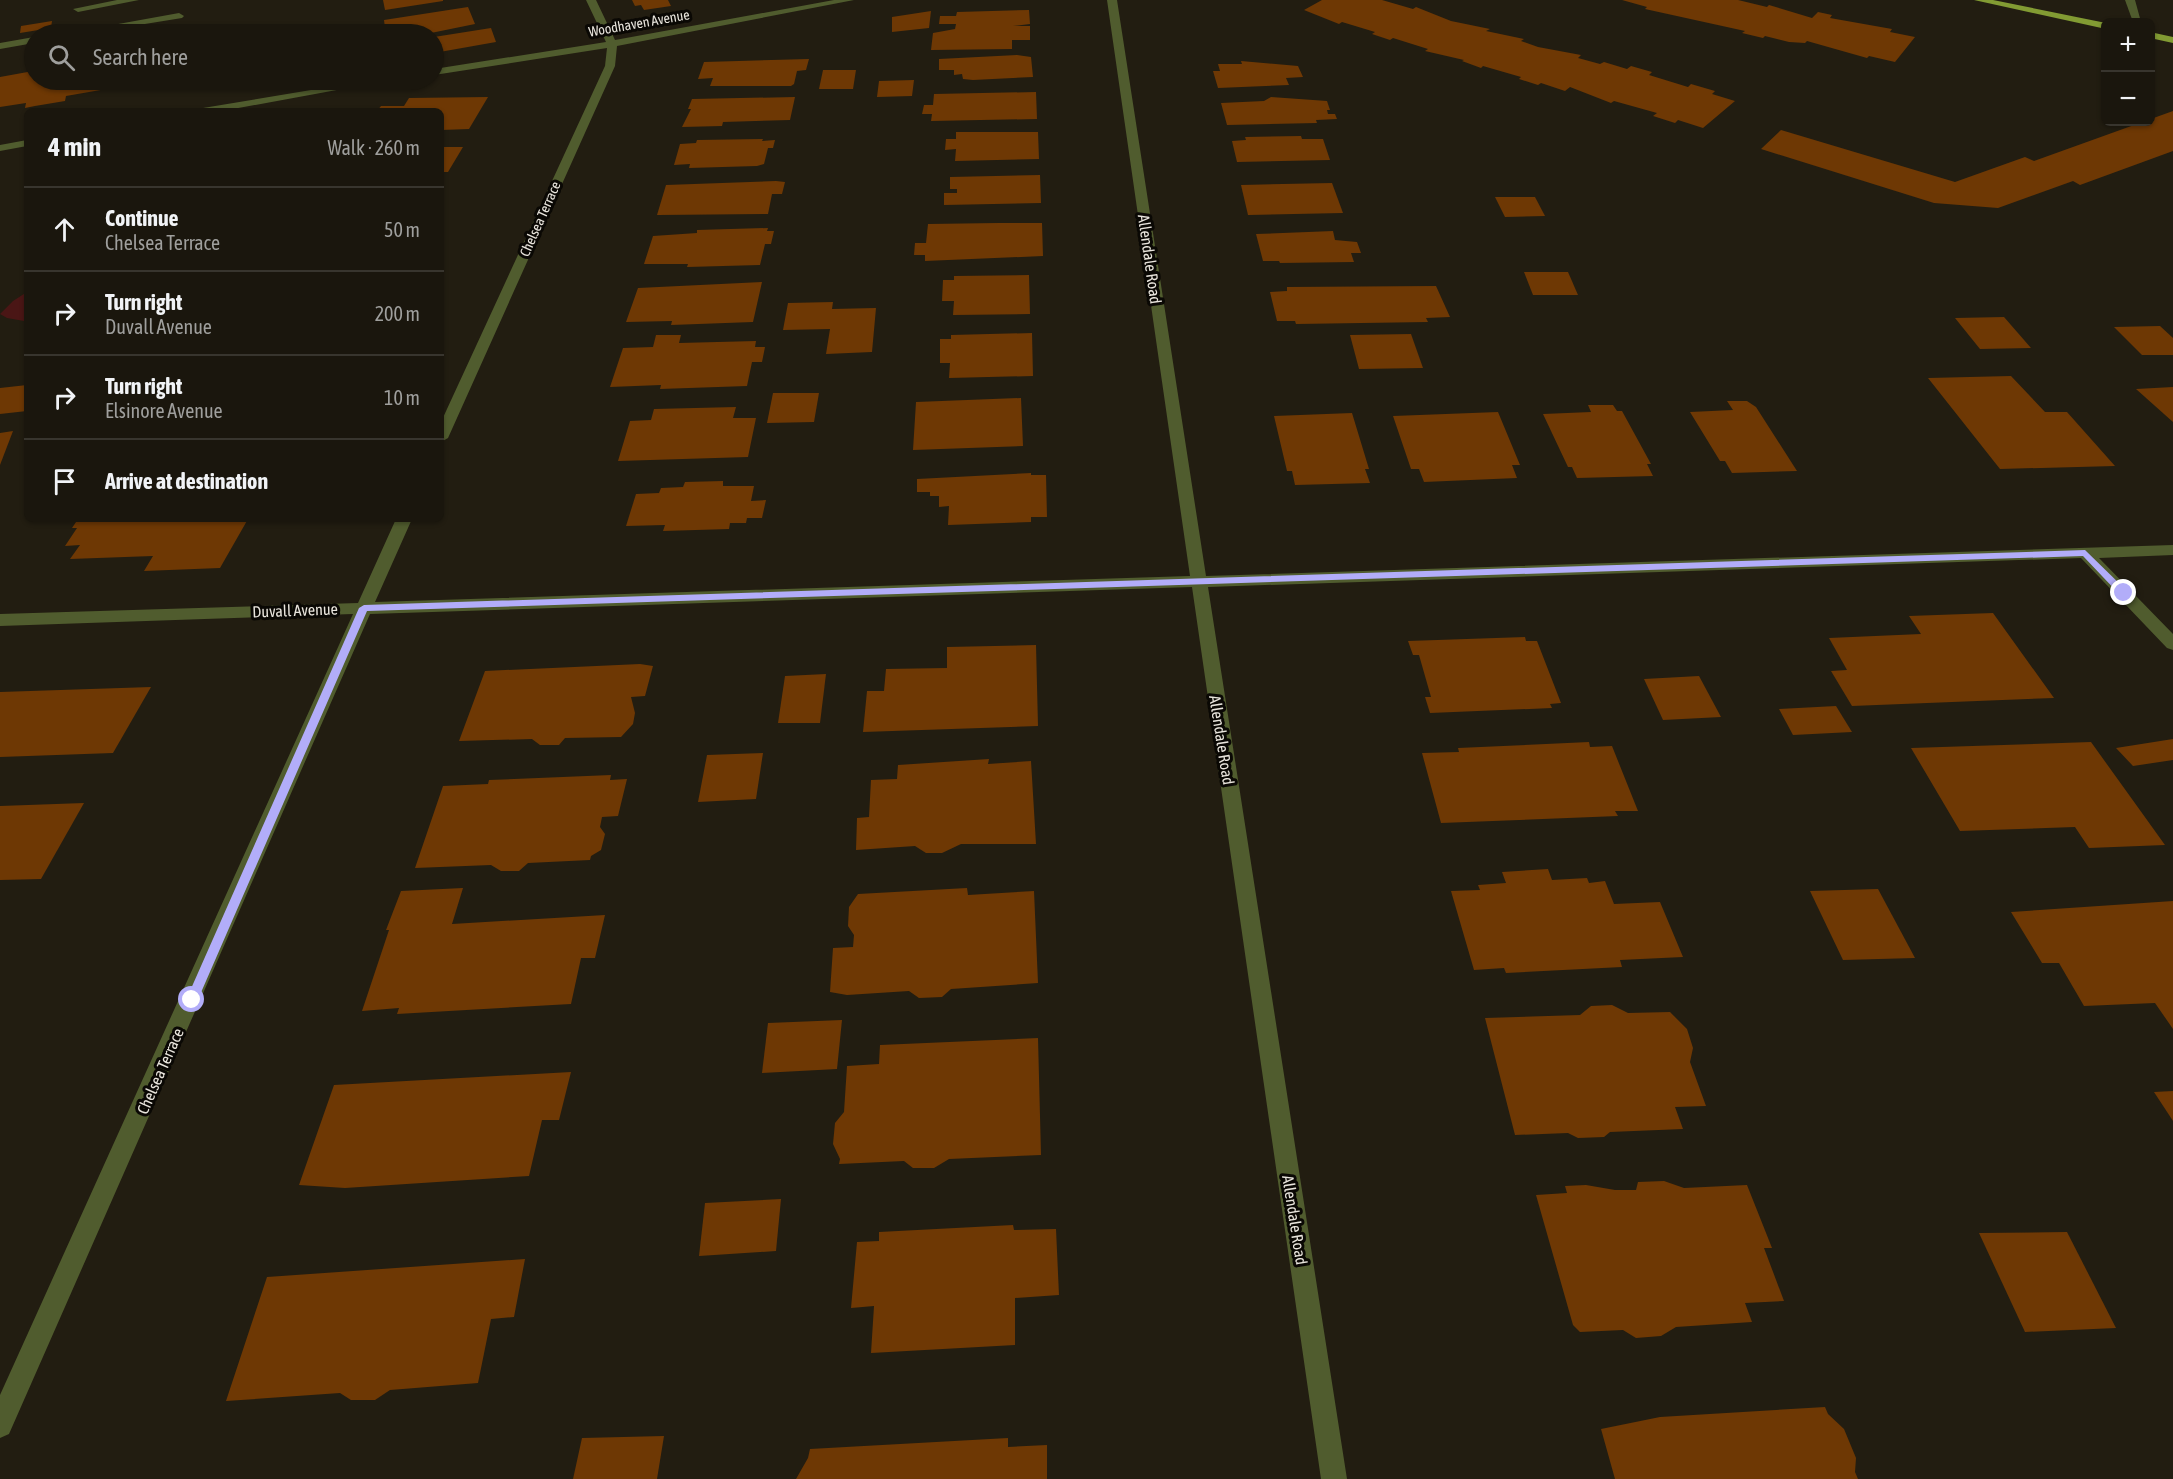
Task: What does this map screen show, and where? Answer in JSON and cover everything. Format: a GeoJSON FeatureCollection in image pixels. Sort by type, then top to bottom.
{"type":"FeatureCollection","features":[{"type":"Feature","properties":{"kind":"main road"},"geometry":{"type":"LineString","coordinates":[[1979,0],[2101,25]]}},
{"type":"Feature","properties":{"kind":"main road"},"geometry":{"type":"LineString","coordinates":[[2155,36],[2173,40]]}},
{"type":"Feature","properties":{"kind":"street"},"geometry":{"type":"LineString","coordinates":[[76,20],[134,0]]}},
{"type":"Feature","properties":{"kind":"street"},"geometry":{"type":"LineString","coordinates":[[591,0],[612,44]]}},
{"type":"Feature","properties":{"kind":"street","name":"Woodhaven Avenue"},"geometry":{"type":"LineString","coordinates":[[444,70],[612,44],[849,0]]}},
{"type":"Feature","properties":{"kind":"street","name":"Allendale Road"},"geometry":{"type":"LineString","coordinates":[[1112,0],[1334,1479]]}},
{"type":"Feature","properties":{"kind":"street"},"geometry":{"type":"LineString","coordinates":[[2130,0],[2137,18]]}},
{"type":"Feature","properties":{"kind":"street"},"geometry":{"type":"LineString","coordinates":[[76,20],[179,16]]}},
{"type":"Feature","properties":{"kind":"street"},"geometry":{"type":"LineString","coordinates":[[0,46],[24,42]]}},
{"type":"Feature","properties":{"kind":"street","name":"Chelsea Terrace"},"geometry":{"type":"LineString","coordinates":[[444,431],[610,66],[612,44]]}},
{"type":"Feature","properties":{"kind":"street"},"geometry":{"type":"LineString","coordinates":[[221,108],[327,90]]}},
{"type":"Feature","properties":{"kind":"street"},"geometry":{"type":"LineString","coordinates":[[0,148],[24,144]]}},
{"type":"Feature","properties":{"kind":"street","name":"Chelsea Terrace"},"geometry":{"type":"LineString","coordinates":[[0,1425],[192,1000],[403,522]]}},
{"type":"Feature","properties":{"kind":"street","name":"Duvall Avenue"},"geometry":{"type":"LineString","coordinates":[[0,620],[2173,550]]}},
{"type":"Feature","properties":{"kind":"street"},"geometry":{"type":"LineString","coordinates":[[2085,553],[2173,644]]}},
{"type":"Feature","properties":{"kind":"shaded area"},"geometry":{"type":"Polygon","coordinates":[[[24,294],[24,321],[7,318],[0,314],[24,294]]]}},
{"type":"Feature","properties":{"kind":"building"},"geometry":{"type":"Polygon","coordinates":[[[383,0],[443,0],[443,1],[385,10],[383,0]]]}},
{"type":"Feature","properties":{"kind":"building"},"geometry":{"type":"Polygon","coordinates":[[[632,0],[668,0],[671,6],[644,10],[641,5],[635,6],[632,0]]]}},
{"type":"Feature","properties":{"kind":"building"},"geometry":{"type":"Polygon","coordinates":[[[1322,0],[1382,0],[1413,9],[1416,7],[1451,21],[1524,39],[1521,41],[1538,47],[1581,55],[1578,58],[1600,64],[1604,62],[1627,69],[1631,66],[1652,72],[1649,75],[1688,87],[1691,84],[1715,91],[1712,94],[1735,101],[1703,128],[1678,120],[1675,123],[1653,116],[1657,113],[1614,101],[1611,103],[1570,87],[1565,91],[1541,83],[1538,85],[1519,79],[1521,77],[1483,66],[1481,68],[1462,61],[1464,60],[1425,51],[1428,49],[1372,34],[1375,32],[1342,22],[1339,24],[1304,10],[1322,0]]]}},
{"type":"Feature","properties":{"kind":"building"},"geometry":{"type":"Polygon","coordinates":[[[1622,0],[1738,0],[1767,7],[1769,5],[1812,18],[1818,12],[1832,15],[1830,18],[1892,29],[1890,32],[1915,37],[1895,62],[1869,56],[1867,58],[1807,41],[1805,43],[1789,42],[1765,36],[1763,38],[1742,33],[1745,31],[1645,9],[1647,7],[1622,0]]]}},
{"type":"Feature","properties":{"kind":"building"},"geometry":{"type":"Polygon","coordinates":[[[468,7],[475,24],[444,30],[444,24],[384,24],[384,20],[468,7]]]}},
{"type":"Feature","properties":{"kind":"building"},"geometry":{"type":"Polygon","coordinates":[[[1029,10],[1030,24],[1013,26],[1030,26],[1030,40],[1012,40],[1012,49],[931,50],[933,33],[955,29],[956,24],[939,24],[940,16],[956,16],[957,12],[1029,10]]]}},
{"type":"Feature","properties":{"kind":"building"},"geometry":{"type":"Polygon","coordinates":[[[931,11],[929,28],[892,32],[892,17],[931,11]]]}},
{"type":"Feature","properties":{"kind":"building"},"geometry":{"type":"Polygon","coordinates":[[[52,21],[52,24],[33,24],[52,21]]]}},
{"type":"Feature","properties":{"kind":"building"},"geometry":{"type":"Polygon","coordinates":[[[21,26],[24,26],[24,32],[20,33],[21,26]]]}},
{"type":"Feature","properties":{"kind":"building"},"geometry":{"type":"Polygon","coordinates":[[[491,28],[496,42],[444,51],[444,35],[491,28]]]}},
{"type":"Feature","properties":{"kind":"building"},"geometry":{"type":"Polygon","coordinates":[[[1017,55],[1031,57],[1033,77],[973,80],[963,79],[962,74],[954,75],[954,70],[939,70],[939,59],[1017,55]]]}},
{"type":"Feature","properties":{"kind":"building"},"geometry":{"type":"Polygon","coordinates":[[[809,59],[806,70],[797,71],[794,84],[791,86],[710,86],[713,78],[698,79],[704,62],[809,59]]]}},
{"type":"Feature","properties":{"kind":"building"},"geometry":{"type":"Polygon","coordinates":[[[1241,61],[1298,66],[1303,77],[1286,78],[1289,85],[1218,88],[1213,71],[1220,71],[1218,64],[1242,64],[1241,61]]]}},
{"type":"Feature","properties":{"kind":"building"},"geometry":{"type":"Polygon","coordinates":[[[823,70],[856,70],[853,89],[819,89],[823,70]]]}},
{"type":"Feature","properties":{"kind":"building"},"geometry":{"type":"Polygon","coordinates":[[[24,73],[24,90],[101,90],[66,96],[65,101],[25,108],[26,103],[0,107],[0,77],[24,73]]]}},
{"type":"Feature","properties":{"kind":"building"},"geometry":{"type":"Polygon","coordinates":[[[914,80],[912,96],[877,97],[879,81],[914,80]]]}},
{"type":"Feature","properties":{"kind":"building"},"geometry":{"type":"Polygon","coordinates":[[[1036,92],[1037,119],[931,121],[932,114],[922,114],[924,105],[933,105],[934,94],[1036,92]]]}},
{"type":"Feature","properties":{"kind":"building"},"geometry":{"type":"Polygon","coordinates":[[[488,97],[469,129],[444,130],[444,108],[379,108],[381,106],[404,106],[409,98],[488,97]]]}},
{"type":"Feature","properties":{"kind":"building"},"geometry":{"type":"Polygon","coordinates":[[[795,97],[790,120],[723,122],[722,126],[682,127],[691,109],[688,109],[692,99],[795,97]]]}},
{"type":"Feature","properties":{"kind":"building"},"geometry":{"type":"Polygon","coordinates":[[[1271,97],[1327,101],[1330,110],[1327,110],[1328,114],[1335,114],[1337,119],[1316,120],[1317,123],[1227,125],[1221,103],[1264,101],[1271,97]]]}},
{"type":"Feature","properties":{"kind":"building"},"geometry":{"type":"Polygon","coordinates":[[[2173,111],[2173,151],[2080,185],[2073,181],[1998,208],[1934,203],[1761,149],[1781,130],[1955,182],[2025,157],[2034,161],[2131,126],[2155,126],[2155,117],[2173,111]]]}},
{"type":"Feature","properties":{"kind":"building"},"geometry":{"type":"Polygon","coordinates":[[[956,132],[1038,132],[1039,159],[955,161],[956,149],[945,150],[946,139],[956,139],[956,132]]]}},
{"type":"Feature","properties":{"kind":"building"},"geometry":{"type":"Polygon","coordinates":[[[1301,136],[1302,139],[1323,139],[1330,160],[1237,162],[1232,141],[1246,140],[1245,137],[1301,136]]]}},
{"type":"Feature","properties":{"kind":"building"},"geometry":{"type":"Polygon","coordinates":[[[763,139],[762,141],[775,140],[773,148],[768,148],[764,164],[689,168],[690,164],[674,165],[680,144],[696,143],[697,140],[763,139]]]}},
{"type":"Feature","properties":{"kind":"building"},"geometry":{"type":"Polygon","coordinates":[[[444,147],[463,147],[448,172],[444,172],[444,147]]]}},
{"type":"Feature","properties":{"kind":"building"},"geometry":{"type":"Polygon","coordinates":[[[1040,175],[1041,203],[944,205],[944,193],[957,193],[957,189],[950,189],[950,177],[1040,175]]]}},
{"type":"Feature","properties":{"kind":"building"},"geometry":{"type":"Polygon","coordinates":[[[785,182],[782,194],[772,194],[768,214],[657,215],[666,185],[785,182]]]}},
{"type":"Feature","properties":{"kind":"building"},"geometry":{"type":"Polygon","coordinates":[[[1332,183],[1343,213],[1248,215],[1241,185],[1332,183]]]}},
{"type":"Feature","properties":{"kind":"building"},"geometry":{"type":"Polygon","coordinates":[[[1495,197],[1535,197],[1545,216],[1505,217],[1495,197]]]}},
{"type":"Feature","properties":{"kind":"building"},"geometry":{"type":"Polygon","coordinates":[[[1042,223],[1043,256],[925,261],[925,255],[914,255],[915,243],[926,243],[928,224],[1042,223]]]}},
{"type":"Feature","properties":{"kind":"building"},"geometry":{"type":"Polygon","coordinates":[[[768,228],[767,231],[774,231],[771,244],[765,244],[760,265],[687,267],[688,264],[644,264],[653,236],[697,233],[697,230],[768,228]]]}},
{"type":"Feature","properties":{"kind":"building"},"geometry":{"type":"Polygon","coordinates":[[[1333,231],[1335,240],[1357,242],[1361,253],[1351,253],[1354,262],[1280,263],[1279,261],[1263,261],[1256,234],[1333,231]]]}},
{"type":"Feature","properties":{"kind":"building"},"geometry":{"type":"Polygon","coordinates":[[[1524,272],[1568,272],[1578,295],[1533,295],[1524,272]]]}},
{"type":"Feature","properties":{"kind":"building"},"geometry":{"type":"Polygon","coordinates":[[[1029,275],[1030,314],[953,315],[954,301],[942,301],[943,280],[954,280],[954,276],[1029,275]]]}},
{"type":"Feature","properties":{"kind":"building"},"geometry":{"type":"Polygon","coordinates":[[[762,282],[753,322],[671,325],[672,321],[626,322],[638,288],[762,282]]]}},
{"type":"Feature","properties":{"kind":"building"},"geometry":{"type":"Polygon","coordinates":[[[1436,286],[1450,317],[1426,318],[1428,322],[1296,324],[1295,321],[1277,321],[1270,292],[1287,291],[1287,287],[1436,286]]]}},
{"type":"Feature","properties":{"kind":"building"},"geometry":{"type":"Polygon","coordinates":[[[833,302],[832,309],[876,308],[872,352],[826,354],[830,329],[783,330],[788,303],[833,302]]]}},
{"type":"Feature","properties":{"kind":"building"},"geometry":{"type":"Polygon","coordinates":[[[2004,317],[2031,348],[1980,349],[1955,318],[2004,317]]]}},
{"type":"Feature","properties":{"kind":"building"},"geometry":{"type":"Polygon","coordinates":[[[2160,326],[2173,338],[2173,355],[2142,355],[2114,327],[2160,326]]]}},
{"type":"Feature","properties":{"kind":"building"},"geometry":{"type":"Polygon","coordinates":[[[1032,333],[1033,376],[949,378],[950,363],[940,363],[940,339],[951,339],[951,335],[1032,333]]]}},
{"type":"Feature","properties":{"kind":"building"},"geometry":{"type":"Polygon","coordinates":[[[1411,334],[1423,368],[1359,369],[1350,335],[1411,334]]]}},
{"type":"Feature","properties":{"kind":"building"},"geometry":{"type":"Polygon","coordinates":[[[656,335],[681,335],[679,343],[756,341],[755,347],[765,347],[762,362],[752,362],[747,386],[660,389],[661,385],[610,387],[623,348],[653,347],[656,335]]]}},
{"type":"Feature","properties":{"kind":"building"},"geometry":{"type":"Polygon","coordinates":[[[2011,376],[2045,412],[2067,412],[2115,466],[2000,469],[1928,378],[2011,376]]]}},
{"type":"Feature","properties":{"kind":"building"},"geometry":{"type":"Polygon","coordinates":[[[24,385],[24,411],[0,414],[0,388],[24,385]]]}},
{"type":"Feature","properties":{"kind":"building"},"geometry":{"type":"Polygon","coordinates":[[[2173,387],[2173,422],[2136,389],[2173,387]]]}},
{"type":"Feature","properties":{"kind":"building"},"geometry":{"type":"Polygon","coordinates":[[[773,393],[819,393],[814,422],[767,423],[773,393]]]}},
{"type":"Feature","properties":{"kind":"building"},"geometry":{"type":"Polygon","coordinates":[[[1021,398],[1023,446],[913,450],[916,402],[1021,398]]]}},
{"type":"Feature","properties":{"kind":"building"},"geometry":{"type":"Polygon","coordinates":[[[1727,401],[1747,401],[1756,407],[1797,471],[1732,473],[1725,461],[1720,461],[1690,412],[1733,410],[1727,401]]]}},
{"type":"Feature","properties":{"kind":"building"},"geometry":{"type":"Polygon","coordinates":[[[1588,405],[1613,405],[1617,411],[1622,411],[1651,464],[1647,464],[1653,476],[1577,478],[1572,467],[1568,467],[1543,414],[1591,412],[1588,405]]]}},
{"type":"Feature","properties":{"kind":"building"},"geometry":{"type":"Polygon","coordinates":[[[736,407],[733,418],[756,418],[748,457],[618,461],[630,421],[651,420],[654,409],[736,407]]]}},
{"type":"Feature","properties":{"kind":"building"},"geometry":{"type":"Polygon","coordinates":[[[1498,412],[1520,465],[1512,465],[1517,478],[1424,482],[1419,469],[1411,469],[1393,416],[1498,412]]]}},
{"type":"Feature","properties":{"kind":"building"},"geometry":{"type":"Polygon","coordinates":[[[1352,413],[1369,469],[1365,469],[1370,483],[1295,485],[1292,471],[1287,471],[1274,416],[1352,413]]]}},
{"type":"Feature","properties":{"kind":"building"},"geometry":{"type":"Polygon","coordinates":[[[13,431],[0,465],[0,433],[13,431]]]}},
{"type":"Feature","properties":{"kind":"building"},"geometry":{"type":"Polygon","coordinates":[[[1031,473],[1031,475],[1046,475],[1047,517],[1031,517],[1031,522],[948,525],[949,506],[939,507],[939,496],[930,496],[930,492],[917,492],[917,479],[1031,473]]]}},
{"type":"Feature","properties":{"kind":"building"},"geometry":{"type":"Polygon","coordinates":[[[723,481],[723,486],[754,486],[751,501],[766,500],[762,518],[747,518],[746,523],[730,523],[729,529],[663,531],[665,525],[626,526],[636,494],[659,493],[661,488],[683,487],[685,482],[723,481]]]}},
{"type":"Feature","properties":{"kind":"building"},"geometry":{"type":"Polygon","coordinates":[[[76,522],[246,522],[220,568],[144,571],[153,556],[70,559],[80,545],[65,546],[77,528],[72,528],[76,522]]]}},
{"type":"Feature","properties":{"kind":"building"},"geometry":{"type":"Polygon","coordinates":[[[1993,613],[2054,698],[1852,706],[1831,671],[1847,670],[1829,638],[1921,634],[1909,616],[1993,613]]]}},
{"type":"Feature","properties":{"kind":"building"},"geometry":{"type":"Polygon","coordinates":[[[1525,637],[1526,641],[1537,641],[1561,703],[1550,704],[1552,708],[1430,713],[1425,697],[1431,697],[1419,655],[1413,655],[1408,641],[1525,637]]]}},
{"type":"Feature","properties":{"kind":"building"},"geometry":{"type":"Polygon","coordinates":[[[1036,645],[1038,726],[863,732],[867,691],[884,691],[886,669],[947,668],[947,647],[1036,645]]]}},
{"type":"Feature","properties":{"kind":"building"},"geometry":{"type":"Polygon","coordinates":[[[640,664],[653,666],[645,696],[631,697],[635,713],[633,724],[621,737],[565,738],[559,745],[540,745],[532,739],[459,741],[485,671],[640,664]]]}},
{"type":"Feature","properties":{"kind":"building"},"geometry":{"type":"Polygon","coordinates":[[[826,674],[820,723],[778,723],[785,676],[826,674]]]}},
{"type":"Feature","properties":{"kind":"building"},"geometry":{"type":"Polygon","coordinates":[[[1699,676],[1721,717],[1663,720],[1644,679],[1699,676]]]}},
{"type":"Feature","properties":{"kind":"building"},"geometry":{"type":"Polygon","coordinates":[[[151,687],[113,753],[0,757],[0,692],[151,687]]]}},
{"type":"Feature","properties":{"kind":"building"},"geometry":{"type":"Polygon","coordinates":[[[1836,706],[1852,732],[1793,735],[1779,709],[1836,706]]]}},
{"type":"Feature","properties":{"kind":"building"},"geometry":{"type":"Polygon","coordinates":[[[2173,739],[2173,760],[2133,766],[2116,748],[2173,739]]]}},
{"type":"Feature","properties":{"kind":"building"},"geometry":{"type":"Polygon","coordinates":[[[1589,742],[1590,747],[1612,746],[1638,811],[1615,811],[1618,816],[1441,823],[1422,753],[1459,752],[1458,748],[1589,742]]]}},
{"type":"Feature","properties":{"kind":"building"},"geometry":{"type":"Polygon","coordinates":[[[2091,742],[2165,845],[2089,848],[2075,827],[1960,831],[1911,748],[2091,742]]]}},
{"type":"Feature","properties":{"kind":"building"},"geometry":{"type":"Polygon","coordinates":[[[763,753],[756,799],[698,802],[707,755],[763,753]]]}},
{"type":"Feature","properties":{"kind":"building"},"geometry":{"type":"Polygon","coordinates":[[[989,759],[988,764],[1031,761],[1036,844],[961,844],[942,853],[926,853],[915,846],[856,850],[857,818],[869,817],[871,780],[897,779],[898,765],[989,759]]]}},
{"type":"Feature","properties":{"kind":"building"},"geometry":{"type":"Polygon","coordinates":[[[611,775],[610,780],[627,779],[618,816],[602,817],[600,827],[605,834],[601,850],[591,856],[590,860],[528,863],[519,871],[501,871],[491,865],[415,868],[443,786],[488,784],[489,780],[611,775]]]}},
{"type":"Feature","properties":{"kind":"building"},"geometry":{"type":"Polygon","coordinates":[[[84,803],[41,879],[0,880],[0,806],[84,803]]]}},
{"type":"Feature","properties":{"kind":"building"},"geometry":{"type":"Polygon","coordinates":[[[1548,869],[1552,880],[1587,878],[1589,883],[1605,881],[1614,904],[1660,902],[1683,957],[1620,960],[1622,967],[1506,973],[1504,968],[1474,970],[1451,891],[1480,890],[1478,885],[1506,883],[1502,872],[1548,869]]]}},
{"type":"Feature","properties":{"kind":"building"},"geometry":{"type":"Polygon","coordinates":[[[463,888],[452,924],[605,915],[595,958],[581,958],[571,1004],[397,1014],[399,1008],[362,1011],[389,930],[386,930],[401,891],[463,888]]]}},
{"type":"Feature","properties":{"kind":"building"},"geometry":{"type":"Polygon","coordinates":[[[967,888],[968,895],[1034,891],[1038,983],[951,989],[942,997],[919,998],[909,991],[847,995],[830,992],[833,948],[853,947],[854,935],[848,926],[849,907],[858,894],[967,888]]]}},
{"type":"Feature","properties":{"kind":"building"},"geometry":{"type":"Polygon","coordinates":[[[1878,889],[1915,958],[1843,960],[1810,891],[1878,889]]]}},
{"type":"Feature","properties":{"kind":"building"},"geometry":{"type":"Polygon","coordinates":[[[2173,901],[2173,1029],[2155,1003],[2084,1006],[2059,963],[2042,963],[2011,912],[2173,901]]]}},
{"type":"Feature","properties":{"kind":"building"},"geometry":{"type":"Polygon","coordinates":[[[1612,1005],[1628,1013],[1670,1012],[1687,1029],[1693,1048],[1690,1062],[1706,1106],[1675,1107],[1683,1129],[1610,1132],[1604,1137],[1578,1138],[1568,1133],[1515,1135],[1485,1018],[1580,1015],[1591,1006],[1612,1005]]]}},
{"type":"Feature","properties":{"kind":"building"},"geometry":{"type":"Polygon","coordinates":[[[842,1020],[837,1069],[762,1073],[768,1023],[842,1020]]]}},
{"type":"Feature","properties":{"kind":"building"},"geometry":{"type":"Polygon","coordinates":[[[1038,1038],[1041,1155],[949,1159],[934,1168],[913,1168],[904,1161],[839,1164],[840,1159],[833,1144],[835,1123],[844,1112],[847,1066],[879,1064],[880,1045],[1038,1038]]]}},
{"type":"Feature","properties":{"kind":"building"},"geometry":{"type":"Polygon","coordinates":[[[571,1072],[559,1120],[542,1120],[529,1176],[345,1188],[299,1185],[334,1085],[571,1072]]]}},
{"type":"Feature","properties":{"kind":"building"},"geometry":{"type":"Polygon","coordinates":[[[2173,1091],[2173,1121],[2154,1092],[2173,1091]]]}},
{"type":"Feature","properties":{"kind":"building"},"geometry":{"type":"Polygon","coordinates":[[[1664,1181],[1684,1188],[1747,1185],[1772,1248],[1764,1248],[1784,1301],[1745,1303],[1752,1322],[1676,1327],[1661,1336],[1636,1338],[1623,1330],[1580,1332],[1573,1325],[1536,1195],[1567,1193],[1565,1186],[1586,1185],[1615,1190],[1636,1190],[1638,1182],[1664,1181]]]}},
{"type":"Feature","properties":{"kind":"building"},"geometry":{"type":"Polygon","coordinates":[[[781,1199],[776,1251],[699,1256],[705,1203],[781,1199]]]}},
{"type":"Feature","properties":{"kind":"building"},"geometry":{"type":"Polygon","coordinates":[[[1013,1225],[1014,1230],[1056,1229],[1059,1295],[1015,1298],[1015,1345],[871,1353],[874,1306],[851,1308],[857,1242],[879,1241],[879,1232],[1013,1225]]]}},
{"type":"Feature","properties":{"kind":"building"},"geometry":{"type":"Polygon","coordinates":[[[2067,1232],[2116,1328],[2025,1332],[1979,1233],[2067,1232]]]}},
{"type":"Feature","properties":{"kind":"building"},"geometry":{"type":"Polygon","coordinates":[[[525,1259],[514,1317],[491,1319],[478,1383],[390,1390],[375,1400],[351,1400],[340,1393],[226,1401],[267,1277],[525,1259]]]}},
{"type":"Feature","properties":{"kind":"building"},"geometry":{"type":"Polygon","coordinates":[[[1825,1407],[1828,1414],[1844,1429],[1856,1458],[1855,1472],[1858,1479],[1615,1479],[1601,1429],[1660,1417],[1825,1407]]]}},
{"type":"Feature","properties":{"kind":"building"},"geometry":{"type":"Polygon","coordinates":[[[664,1436],[657,1479],[573,1479],[582,1438],[664,1436]]]}},
{"type":"Feature","properties":{"kind":"building"},"geometry":{"type":"Polygon","coordinates":[[[1008,1438],[1008,1447],[1047,1445],[1047,1479],[796,1479],[808,1458],[810,1449],[1008,1438]]]}},
{"type":"Feature","properties":{"kind":"route"},"geometry":{"type":"LineString","coordinates":[[192,1000],[342,653],[364,608],[2085,553],[2124,593]]}}]}
